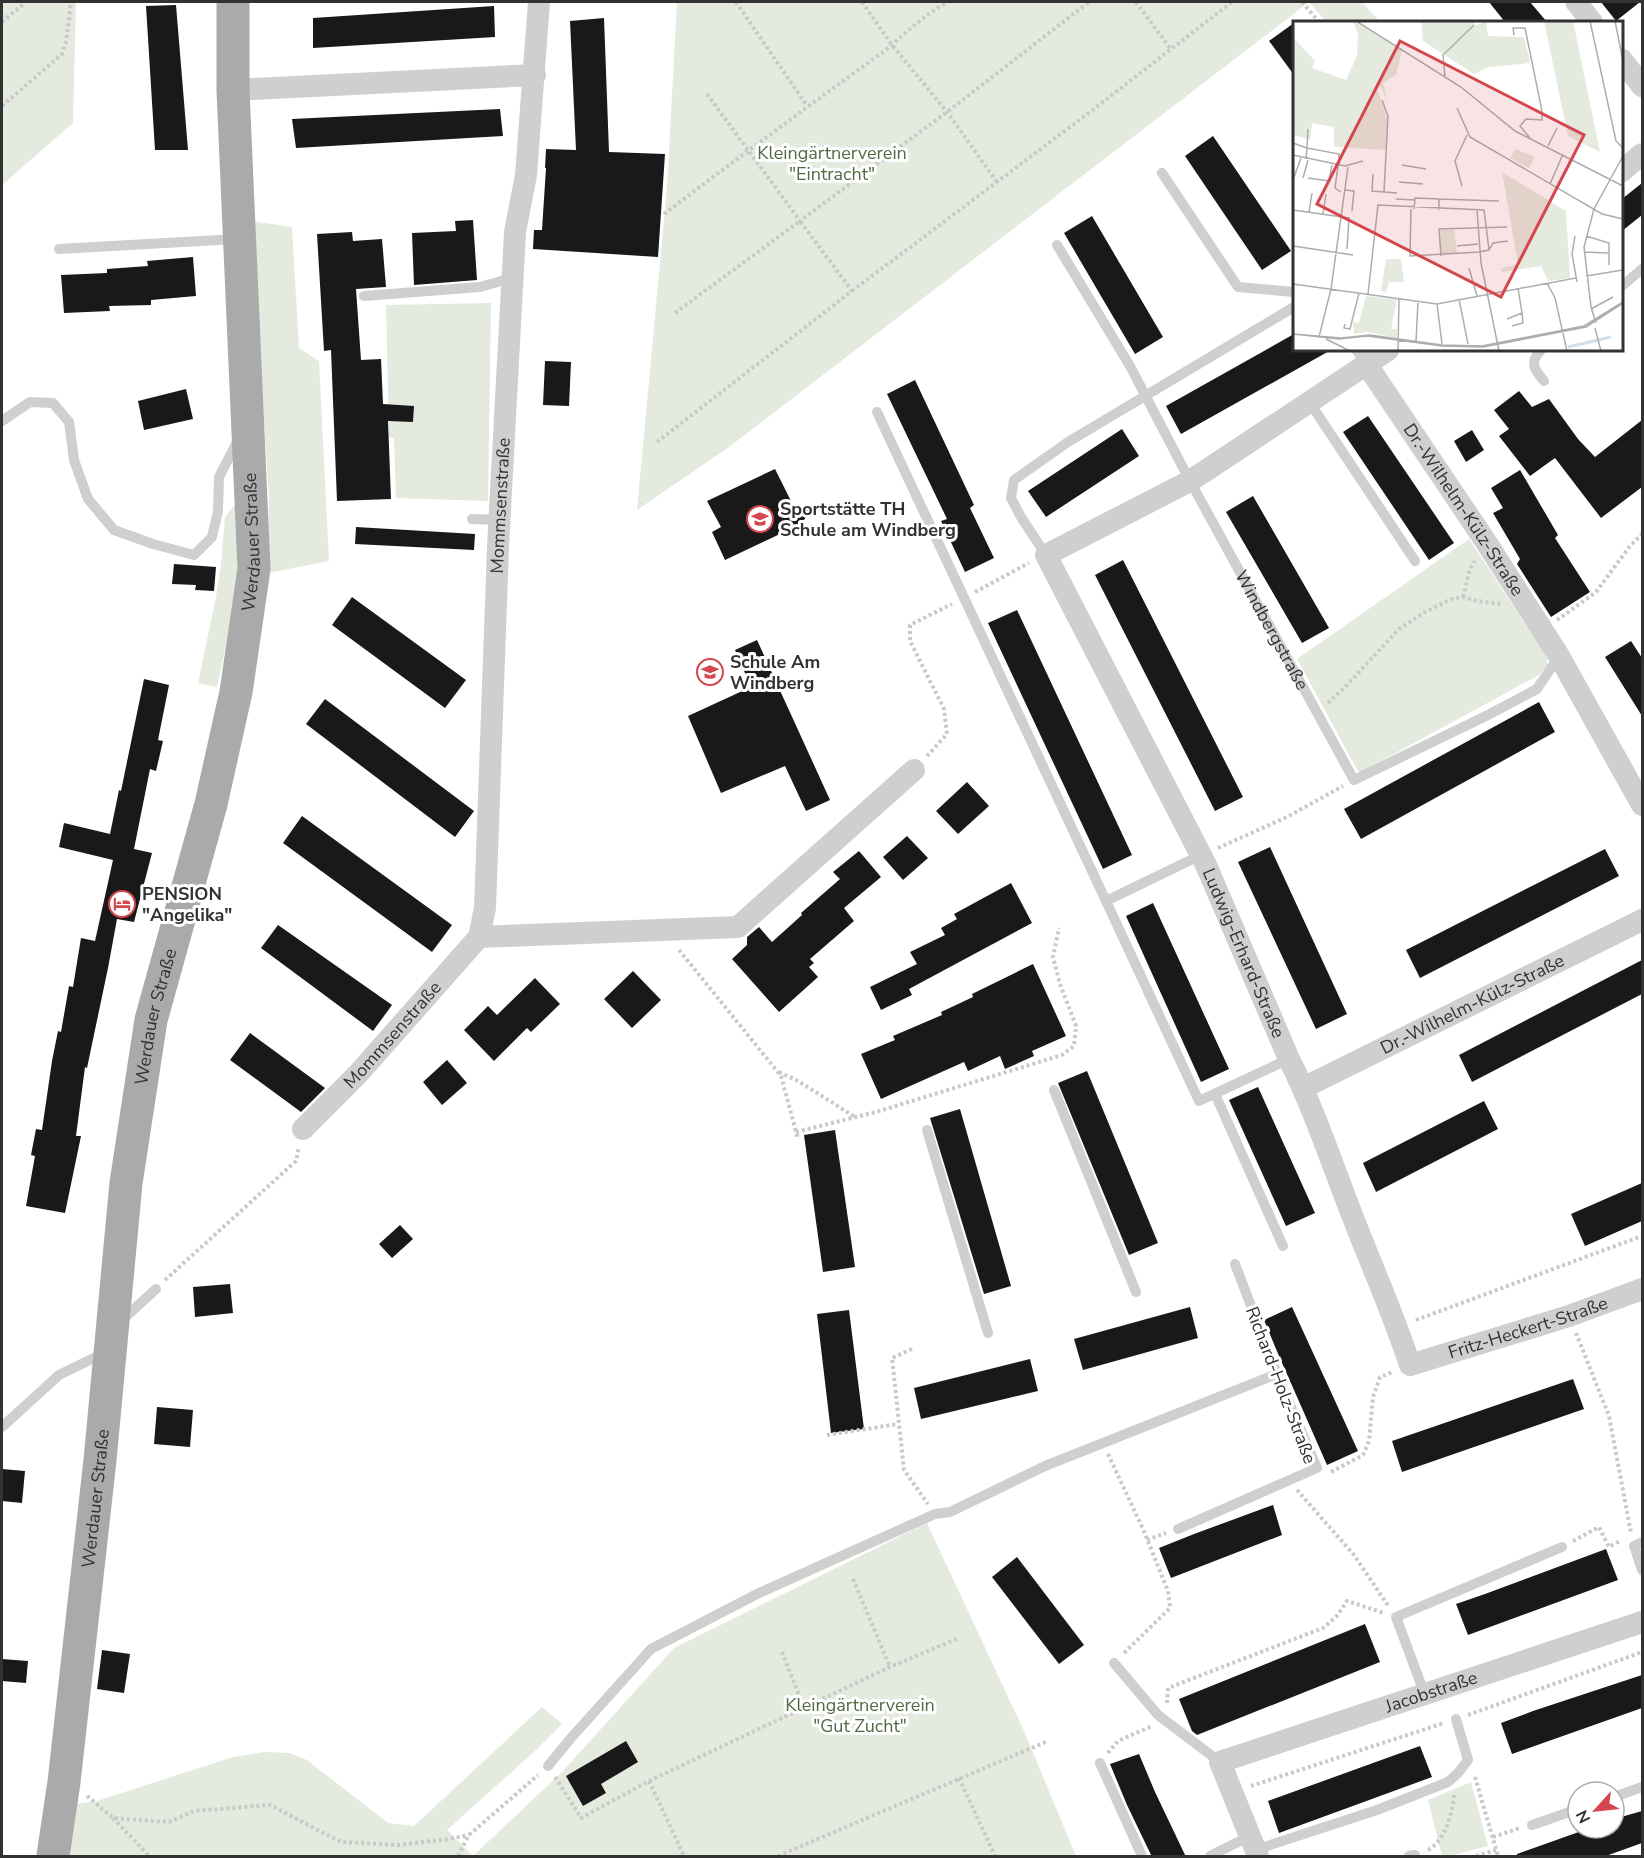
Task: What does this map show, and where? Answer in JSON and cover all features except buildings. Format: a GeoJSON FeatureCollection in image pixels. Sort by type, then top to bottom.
{"type":"FeatureCollection","features":[{"type":"Feature","properties":{"kind":"main road","name":"Werdauer Straße"},"geometry":{"type":"LineString","coordinates":[[53,1857],[64,1782],[100,1460],[126,1183],[151,1020],[211,804],[236,692],[254,569],[233,90],[233,2]]}},
{"type":"Feature","properties":{"kind":"street","name":"Mommsenstraße"},"geometry":{"type":"LineString","coordinates":[[303,1129],[357,1074],[479,937],[485,908],[512,278],[515,232],[526,175],[539,2]]}},
{"type":"Feature","properties":{"kind":"street"},"geometry":{"type":"LineString","coordinates":[[1576,2],[1591,21]]}},
{"type":"Feature","properties":{"kind":"street"},"geometry":{"type":"LineString","coordinates":[[1623,61],[1642,87]]}},
{"type":"Feature","properties":{"kind":"street"},"geometry":{"type":"LineString","coordinates":[[233,90],[535,75]]}},
{"type":"Feature","properties":{"kind":"street"},"geometry":{"type":"LineString","coordinates":[[1623,170],[1642,154]]}},
{"type":"Feature","properties":{"kind":"street"},"geometry":{"type":"LineString","coordinates":[[1046,555],[1190,481],[1310,403],[1362,357],[1384,351]]}},
{"type":"Feature","properties":{"kind":"street","name":"Dr.-Wilhelm-Külz-Straße"},"geometry":{"type":"LineString","coordinates":[[1362,357],[1559,656],[1642,805]]}},
{"type":"Feature","properties":{"kind":"street","name":"Ludwig-Erhard-Straße"},"geometry":{"type":"LineString","coordinates":[[1046,555],[1201,855],[1289,1059],[1304,1088],[1398,1327],[1410,1365]]}},
{"type":"Feature","properties":{"kind":"street"},"geometry":{"type":"LineString","coordinates":[[479,937],[738,927],[914,770]]}},
{"type":"Feature","properties":{"kind":"street","name":"Dr.-Wilhelm-Külz-Straße"},"geometry":{"type":"LineString","coordinates":[[1304,1088],[1642,920]]}},
{"type":"Feature","properties":{"kind":"street","name":"Fritz-Heckert-Straße"},"geometry":{"type":"LineString","coordinates":[[1410,1365],[1569,1316],[1642,1288]]}},
{"type":"Feature","properties":{"kind":"street","name":"Jacobstraße"},"geometry":{"type":"LineString","coordinates":[[1220,1762],[1642,1622]]}},
{"type":"Feature","properties":{"kind":"street"},"geometry":{"type":"LineString","coordinates":[[1220,1762],[1254,1847]]}},
{"type":"Feature","properties":{"kind":"lane"},"geometry":{"type":"LineString","coordinates":[[1162,173],[1238,287],[1293,292]]}},
{"type":"Feature","properties":{"kind":"lane"},"geometry":{"type":"LineString","coordinates":[[59,249],[240,239]]}},
{"type":"Feature","properties":{"kind":"lane","name":"Windbergstraße"},"geometry":{"type":"LineString","coordinates":[[1057,245],[1130,366],[1190,481],[1354,780]]}},
{"type":"Feature","properties":{"kind":"lane"},"geometry":{"type":"LineString","coordinates":[[1623,285],[1642,269]]}},
{"type":"Feature","properties":{"kind":"lane"},"geometry":{"type":"LineString","coordinates":[[364,296],[480,287],[512,278]]}},
{"type":"Feature","properties":{"kind":"lane"},"geometry":{"type":"LineString","coordinates":[[1046,555],[1011,498],[1014,480],[1068,442],[1293,308]]}},
{"type":"Feature","properties":{"kind":"lane"},"geometry":{"type":"LineString","coordinates":[[1540,351],[1534,357],[1534,366],[1544,381]]}},
{"type":"Feature","properties":{"kind":"lane"},"geometry":{"type":"LineString","coordinates":[[2,421],[30,402],[53,403],[69,422],[74,460],[88,499],[114,530],[194,555],[212,537],[218,511],[219,477],[235,448],[248,414]]}},
{"type":"Feature","properties":{"kind":"lane"},"geometry":{"type":"LineString","coordinates":[[1310,403],[1415,561]]}},
{"type":"Feature","properties":{"kind":"lane"},"geometry":{"type":"LineString","coordinates":[[877,412],[1199,1101],[1289,1059]]}},
{"type":"Feature","properties":{"kind":"lane"},"geometry":{"type":"LineString","coordinates":[[472,519],[500,520]]}},
{"type":"Feature","properties":{"kind":"lane"},"geometry":{"type":"LineString","coordinates":[[1354,780],[1537,689],[1559,656]]}},
{"type":"Feature","properties":{"kind":"lane"},"geometry":{"type":"LineString","coordinates":[[1106,901],[1201,855]]}},
{"type":"Feature","properties":{"kind":"lane"},"geometry":{"type":"LineString","coordinates":[[1054,1090],[1136,1292]]}},
{"type":"Feature","properties":{"kind":"lane"},"geometry":{"type":"LineString","coordinates":[[1215,1094],[1283,1246]]}},
{"type":"Feature","properties":{"kind":"lane"},"geometry":{"type":"LineString","coordinates":[[927,1130],[988,1333]]}},
{"type":"Feature","properties":{"kind":"lane","name":"Richard-Holz-Straße"},"geometry":{"type":"LineString","coordinates":[[1178,1529],[1317,1468],[1276,1374],[1235,1264]]}},
{"type":"Feature","properties":{"kind":"lane"},"geometry":{"type":"LineString","coordinates":[[2,1427],[58,1375],[111,1339],[156,1289]]}},
{"type":"Feature","properties":{"kind":"lane"},"geometry":{"type":"LineString","coordinates":[[548,1766],[651,1649],[759,1593],[935,1514],[950,1512],[1045,1466],[1276,1374]]}},
{"type":"Feature","properties":{"kind":"lane"},"geometry":{"type":"LineString","coordinates":[[1638,1544],[1642,1570]]}},
{"type":"Feature","properties":{"kind":"lane"},"geometry":{"type":"LineString","coordinates":[[1425,1695],[1396,1617],[1562,1547]]}},
{"type":"Feature","properties":{"kind":"lane"},"geometry":{"type":"LineString","coordinates":[[1114,1663],[1165,1721],[1220,1762]]}},
{"type":"Feature","properties":{"kind":"lane"},"geometry":{"type":"LineString","coordinates":[[1210,1857],[1254,1847],[1404,1800],[1448,1782],[1468,1760],[1456,1719]]}},
{"type":"Feature","properties":{"kind":"lane"},"geometry":{"type":"LineString","coordinates":[[1100,1763],[1142,1857]]}},
{"type":"Feature","properties":{"kind":"lane"},"geometry":{"type":"LineString","coordinates":[[1626,1793],[1642,1787]]}},
{"type":"Feature","properties":{"kind":"lane"},"geometry":{"type":"LineString","coordinates":[[1532,1824],[1566,1813]]}},
{"type":"Feature","properties":{"kind":"path"},"geometry":{"type":"LineString","coordinates":[[2,22],[26,2]]}},
{"type":"Feature","properties":{"kind":"path"},"geometry":{"type":"LineString","coordinates":[[2,106],[62,54],[66,42],[71,2]]}},
{"type":"Feature","properties":{"kind":"path"},"geometry":{"type":"LineString","coordinates":[[736,2],[807,106]]}},
{"type":"Feature","properties":{"kind":"path"},"geometry":{"type":"LineString","coordinates":[[862,2],[892,45],[947,112],[997,182]]}},
{"type":"Feature","properties":{"kind":"path"},"geometry":{"type":"LineString","coordinates":[[664,214],[892,45],[930,11],[948,2]]}},
{"type":"Feature","properties":{"kind":"path"},"geometry":{"type":"LineString","coordinates":[[675,313],[947,112],[1089,2]]}},
{"type":"Feature","properties":{"kind":"path"},"geometry":{"type":"LineString","coordinates":[[1136,2],[1170,48]]}},
{"type":"Feature","properties":{"kind":"path"},"geometry":{"type":"LineString","coordinates":[[657,442],[1232,2]]}},
{"type":"Feature","properties":{"kind":"path"},"geometry":{"type":"LineString","coordinates":[[1302,2],[1318,21]]}},
{"type":"Feature","properties":{"kind":"path"},"geometry":{"type":"LineString","coordinates":[[707,94],[852,291]]}},
{"type":"Feature","properties":{"kind":"path"},"geometry":{"type":"LineString","coordinates":[[1541,629],[1566,615],[1596,592],[1630,546],[1642,536]]}},
{"type":"Feature","properties":{"kind":"path"},"geometry":{"type":"LineString","coordinates":[[1463,597],[1470,569],[1486,542]]}},
{"type":"Feature","properties":{"kind":"path"},"geometry":{"type":"LineString","coordinates":[[914,770],[947,734],[944,709],[910,641],[910,625],[1046,555]]}},
{"type":"Feature","properties":{"kind":"path"},"geometry":{"type":"LineString","coordinates":[[1317,712],[1346,687],[1399,629],[1425,612],[1451,599],[1463,597],[1511,605],[1522,598]]}},
{"type":"Feature","properties":{"kind":"path"},"geometry":{"type":"LineString","coordinates":[[1201,855],[1287,818],[1354,780]]}},
{"type":"Feature","properties":{"kind":"path"},"geometry":{"type":"LineString","coordinates":[[796,1132],[856,1117],[1047,1061],[1062,1055],[1074,1046],[1076,1026],[1060,984],[1053,957],[1059,928]]}},
{"type":"Feature","properties":{"kind":"path"},"geometry":{"type":"LineString","coordinates":[[663,930],[781,1076],[798,1139]]}},
{"type":"Feature","properties":{"kind":"path"},"geometry":{"type":"LineString","coordinates":[[778,1072],[798,1081],[856,1117]]}},
{"type":"Feature","properties":{"kind":"path"},"geometry":{"type":"LineString","coordinates":[[156,1289],[296,1161],[303,1129]]}},
{"type":"Feature","properties":{"kind":"path"},"geometry":{"type":"LineString","coordinates":[[1398,1327],[1642,1236]]}},
{"type":"Feature","properties":{"kind":"path"},"geometry":{"type":"LineString","coordinates":[[1569,1316],[1609,1416],[1638,1544]]}},
{"type":"Feature","properties":{"kind":"path"},"geometry":{"type":"LineString","coordinates":[[912,1349],[892,1358],[904,1470],[935,1514]]}},
{"type":"Feature","properties":{"kind":"path"},"geometry":{"type":"LineString","coordinates":[[1317,1468],[1327,1474],[1363,1455],[1369,1441],[1373,1397],[1380,1377],[1410,1365]]}},
{"type":"Feature","properties":{"kind":"path"},"geometry":{"type":"LineString","coordinates":[[827,1435],[898,1424]]}},
{"type":"Feature","properties":{"kind":"path"},"geometry":{"type":"LineString","coordinates":[[1104,1444],[1168,1591],[1170,1608],[1114,1663]]}},
{"type":"Feature","properties":{"kind":"path"},"geometry":{"type":"LineString","coordinates":[[1289,1481],[1354,1555],[1396,1617]]}},
{"type":"Feature","properties":{"kind":"path"},"geometry":{"type":"LineString","coordinates":[[1562,1547],[1599,1527],[1609,1547],[1617,1543]]}},
{"type":"Feature","properties":{"kind":"path"},"geometry":{"type":"LineString","coordinates":[[853,1579],[890,1667]]}},
{"type":"Feature","properties":{"kind":"path"},"geometry":{"type":"LineString","coordinates":[[1100,1763],[1118,1741],[1165,1721],[1168,1688],[1323,1628],[1336,1617],[1347,1601],[1396,1617]]}},
{"type":"Feature","properties":{"kind":"path"},"geometry":{"type":"LineString","coordinates":[[458,1857],[469,1835],[548,1766],[581,1818],[649,1781],[890,1667],[959,1638]]}},
{"type":"Feature","properties":{"kind":"path"},"geometry":{"type":"LineString","coordinates":[[782,1652],[804,1708]]}},
{"type":"Feature","properties":{"kind":"path"},"geometry":{"type":"LineString","coordinates":[[1233,1792],[1456,1719],[1642,1652]]}},
{"type":"Feature","properties":{"kind":"path"},"geometry":{"type":"LineString","coordinates":[[778,1857],[1048,1741]]}},
{"type":"Feature","properties":{"kind":"path"},"geometry":{"type":"LineString","coordinates":[[1468,1760],[1498,1857]]}},
{"type":"Feature","properties":{"kind":"path"},"geometry":{"type":"LineString","coordinates":[[1413,1856],[1431,1848],[1442,1834],[1451,1816],[1458,1773]]}},
{"type":"Feature","properties":{"kind":"path"},"geometry":{"type":"LineString","coordinates":[[959,1778],[995,1857]]}},
{"type":"Feature","properties":{"kind":"path"},"geometry":{"type":"LineString","coordinates":[[649,1781],[684,1857]]}},
{"type":"Feature","properties":{"kind":"path"},"geometry":{"type":"LineString","coordinates":[[64,1782],[91,1798],[149,1857]]}},
{"type":"Feature","properties":{"kind":"path"},"geometry":{"type":"LineString","coordinates":[[112,1818],[169,1822],[194,1811],[270,1805],[341,1842],[398,1845],[469,1835]]}},
{"type":"Feature","properties":{"kind":"path"},"geometry":{"type":"LineString","coordinates":[[1492,1837],[1532,1824]]}},
{"type":"Feature","properties":{"kind":"path"},"geometry":{"type":"LineString","coordinates":[[1476,1857],[1496,1850]]}},
{"type":"Feature","properties":{"kind":"green space"},"geometry":{"type":"Polygon","coordinates":[[[2,2],[76,2],[73,123],[2,185],[2,2]]]}},
{"type":"Feature","properties":{"kind":"green space","name":"Kleingärtnerverein \"Eintracht\""},"geometry":{"type":"Polygon","coordinates":[[[677,2],[1309,2],[729,447],[637,510],[667,188],[677,2]]]}},
{"type":"Feature","properties":{"kind":"green space"},"geometry":{"type":"Polygon","coordinates":[[[1309,2],[1362,2],[1379,21],[1325,21],[1309,2]]]}},
{"type":"Feature","properties":{"kind":"green space"},"geometry":{"type":"Polygon","coordinates":[[[251,221],[292,227],[299,348],[319,361],[329,561],[268,573],[269,498],[251,221]]]}},
{"type":"Feature","properties":{"kind":"green space"},"geometry":{"type":"Polygon","coordinates":[[[491,303],[488,501],[396,498],[394,438],[389,437],[386,305],[491,303]]]}},
{"type":"Feature","properties":{"kind":"green space"},"geometry":{"type":"Polygon","coordinates":[[[240,504],[236,599],[217,687],[198,683],[216,597],[225,517],[233,507],[240,504]]]}},
{"type":"Feature","properties":{"kind":"green space"},"geometry":{"type":"Polygon","coordinates":[[[1469,539],[1547,657],[1547,666],[1539,675],[1359,773],[1297,659],[1469,539]]]}},
{"type":"Feature","properties":{"kind":"green space","name":"Kleingärtnerverein \"Gut Zucht\""},"geometry":{"type":"Polygon","coordinates":[[[927,1523],[1024,1731],[1076,1856],[473,1856],[563,1771],[674,1648],[927,1523]]]}},
{"type":"Feature","properties":{"kind":"green space"},"geometry":{"type":"Polygon","coordinates":[[[542,1707],[562,1724],[447,1830],[473,1856],[61,1856],[76,1804],[97,1801],[233,1757],[265,1752],[289,1753],[307,1760],[388,1823],[414,1826],[542,1707]]]}},
{"type":"Feature","properties":{"kind":"green space"},"geometry":{"type":"Polygon","coordinates":[[[1471,1782],[1488,1846],[1442,1856],[1428,1800],[1471,1782]]]}},
{"type":"Feature","properties":{"kind":"place","name":"Sportstätte TH Schule am Windberg"},"geometry":{"type":"Point","coordinates":[760,519]}},
{"type":"Feature","properties":{"kind":"place","name":"Schule Am Windberg"},"geometry":{"type":"Point","coordinates":[710,672]}},
{"type":"Feature","properties":{"kind":"place","name":"PENSION \"Angelika\""},"geometry":{"type":"Point","coordinates":[122,904]}}]}
